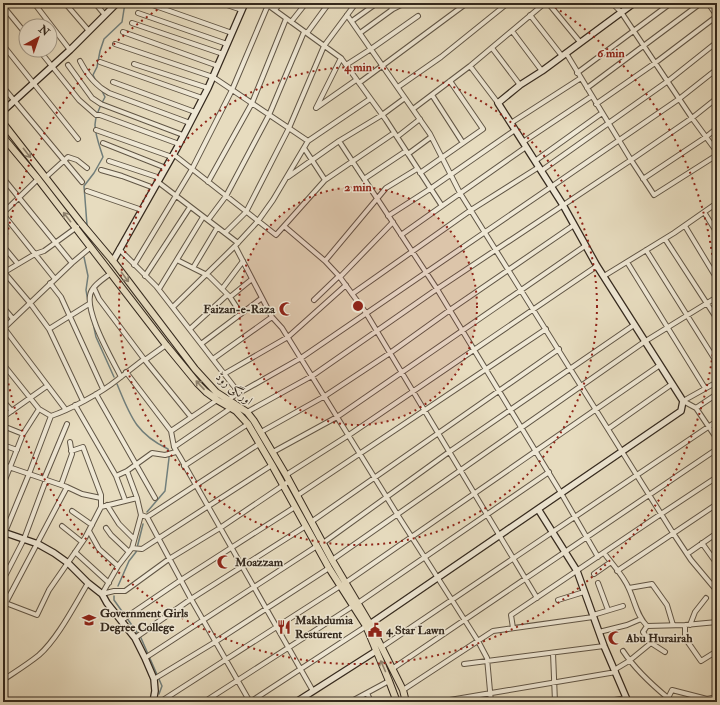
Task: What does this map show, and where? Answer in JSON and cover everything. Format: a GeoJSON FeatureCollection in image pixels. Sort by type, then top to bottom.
{"type":"FeatureCollection","features":[{"type":"Feature","properties":{"kind":"main road","name":"اورنگی روڈ"},"geometry":{"type":"LineString","coordinates":[[3,123],[195,369],[216,392],[247,412],[254,421],[286,475],[286,484],[295,507],[309,524]]}},
{"type":"Feature","properties":{"kind":"main road","name":"اورنگی روڈ"},"geometry":{"type":"LineString","coordinates":[[3,137],[38,179],[166,345],[198,384],[217,400],[240,414],[248,424],[272,465],[286,484],[298,496],[309,524],[320,544],[332,560],[343,584],[368,625],[379,649],[397,702]]}},
{"type":"Feature","properties":{"kind":"main road","name":"اورنگی روڈ"},"geometry":{"type":"LineString","coordinates":[[320,544],[329,568],[343,584]]}},
{"type":"Feature","properties":{"kind":"main road","name":"اورنگی روڈ"},"geometry":{"type":"LineString","coordinates":[[379,649],[403,690],[406,702]]}},
{"type":"Feature","properties":{"kind":"street"},"geometry":{"type":"LineString","coordinates":[[34,3],[70,50]]}},
{"type":"Feature","properties":{"kind":"street"},"geometry":{"type":"LineString","coordinates":[[65,3],[89,31]]}},
{"type":"Feature","properties":{"kind":"street"},"geometry":{"type":"LineString","coordinates":[[95,3],[105,15]]}},
{"type":"Feature","properties":{"kind":"street"},"geometry":{"type":"LineString","coordinates":[[3,111],[70,50],[117,3]]}},
{"type":"Feature","properties":{"kind":"street"},"geometry":{"type":"LineString","coordinates":[[147,3],[232,33]]}},
{"type":"Feature","properties":{"kind":"street"},"geometry":{"type":"LineString","coordinates":[[221,3],[242,10]]}},
{"type":"Feature","properties":{"kind":"street"},"geometry":{"type":"LineString","coordinates":[[113,262],[173,156],[208,88],[245,3]]}},
{"type":"Feature","properties":{"kind":"street"},"geometry":{"type":"LineString","coordinates":[[275,10],[280,3]]}},
{"type":"Feature","properties":{"kind":"street"},"geometry":{"type":"LineString","coordinates":[[291,22],[306,3]]}},
{"type":"Feature","properties":{"kind":"street"},"geometry":{"type":"LineString","coordinates":[[208,220],[226,196],[269,115],[306,32],[329,3]]}},
{"type":"Feature","properties":{"kind":"street"},"geometry":{"type":"LineString","coordinates":[[225,233],[246,212],[289,128],[324,46],[356,3]]}},
{"type":"Feature","properties":{"kind":"street"},"geometry":{"type":"LineString","coordinates":[[352,21],[377,3]]}},
{"type":"Feature","properties":{"kind":"street"},"geometry":{"type":"LineString","coordinates":[[387,3],[393,10]]}},
{"type":"Feature","properties":{"kind":"street"},"geometry":{"type":"LineString","coordinates":[[360,33],[405,3]]}},
{"type":"Feature","properties":{"kind":"street"},"geometry":{"type":"LineString","coordinates":[[341,58],[316,108],[383,66],[467,3]]}},
{"type":"Feature","properties":{"kind":"street"},"geometry":{"type":"LineString","coordinates":[[398,87],[441,57],[508,3]]}},
{"type":"Feature","properties":{"kind":"street"},"geometry":{"type":"LineString","coordinates":[[412,109],[470,66],[547,3],[580,42]]}},
{"type":"Feature","properties":{"kind":"street"},"geometry":{"type":"LineString","coordinates":[[612,3],[621,12],[692,118],[717,152]]}},
{"type":"Feature","properties":{"kind":"street"},"geometry":{"type":"LineString","coordinates":[[498,103],[520,85],[542,71],[634,3]]}},
{"type":"Feature","properties":{"kind":"street"},"geometry":{"type":"LineString","coordinates":[[577,73],[671,3]]}},
{"type":"Feature","properties":{"kind":"street"},"geometry":{"type":"LineString","coordinates":[[587,88],[701,3]]}},
{"type":"Feature","properties":{"kind":"street"},"geometry":{"type":"LineString","coordinates":[[596,104],[656,63],[717,16],[708,3]]}},
{"type":"Feature","properties":{"kind":"street"},"geometry":{"type":"LineString","coordinates":[[3,4],[18,24]]}},
{"type":"Feature","properties":{"kind":"street"},"geometry":{"type":"LineString","coordinates":[[134,265],[192,169],[232,90],[266,4],[341,58],[382,115],[442,206]]}},
{"type":"Feature","properties":{"kind":"street"},"geometry":{"type":"LineString","coordinates":[[138,13],[227,44]]}},
{"type":"Feature","properties":{"kind":"street"},"geometry":{"type":"LineString","coordinates":[[347,15],[432,137],[460,193],[673,533],[687,554],[717,591]]}},
{"type":"Feature","properties":{"kind":"street"},"geometry":{"type":"LineString","coordinates":[[346,65],[418,16]]}},
{"type":"Feature","properties":{"kind":"street"},"geometry":{"type":"LineString","coordinates":[[530,16],[564,55],[581,78],[654,195],[717,155]]}},
{"type":"Feature","properties":{"kind":"street"},"geometry":{"type":"LineString","coordinates":[[208,182],[252,103],[286,18]]}},
{"type":"Feature","properties":{"kind":"street"},"geometry":{"type":"LineString","coordinates":[[132,23],[223,54]]}},
{"type":"Feature","properties":{"kind":"street"},"geometry":{"type":"LineString","coordinates":[[512,31],[542,71]]}},
{"type":"Feature","properties":{"kind":"street"},"geometry":{"type":"LineString","coordinates":[[123,32],[218,66]]}},
{"type":"Feature","properties":{"kind":"street"},"geometry":{"type":"LineString","coordinates":[[352,294],[471,210],[540,169],[608,123],[668,81],[717,42]]}},
{"type":"Feature","properties":{"kind":"street"},"geometry":{"type":"LineString","coordinates":[[115,44],[213,77],[308,141]]}},
{"type":"Feature","properties":{"kind":"street"},"geometry":{"type":"LineString","coordinates":[[3,45],[78,139]]}},
{"type":"Feature","properties":{"kind":"street"},"geometry":{"type":"LineString","coordinates":[[492,48],[520,85]]}},
{"type":"Feature","properties":{"kind":"street"},"geometry":{"type":"LineString","coordinates":[[46,58],[80,100],[96,115],[100,115],[179,144]]}},
{"type":"Feature","properties":{"kind":"street"},"geometry":{"type":"LineString","coordinates":[[80,61],[101,89],[108,93],[190,122]]}},
{"type":"Feature","properties":{"kind":"street"},"geometry":{"type":"LineString","coordinates":[[100,62],[202,98]]}},
{"type":"Feature","properties":{"kind":"street"},"geometry":{"type":"LineString","coordinates":[[134,64],[208,88]]}},
{"type":"Feature","properties":{"kind":"street"},"geometry":{"type":"LineString","coordinates":[[68,65],[92,98],[101,104],[183,135]]}},
{"type":"Feature","properties":{"kind":"street"},"geometry":{"type":"LineString","coordinates":[[470,66],[498,103],[563,205],[597,266],[683,401],[696,408],[717,439]]}},
{"type":"Feature","properties":{"kind":"street"},"geometry":{"type":"LineString","coordinates":[[227,400],[300,358],[552,188],[679,99],[717,69]]}},
{"type":"Feature","properties":{"kind":"street"},"geometry":{"type":"LineString","coordinates":[[511,124],[581,78]]}},
{"type":"Feature","properties":{"kind":"street"},"geometry":{"type":"LineString","coordinates":[[420,173],[483,129],[450,81]]}},
{"type":"Feature","properties":{"kind":"street"},"geometry":{"type":"LineString","coordinates":[[113,82],[195,112]]}},
{"type":"Feature","properties":{"kind":"street"},"geometry":{"type":"LineString","coordinates":[[3,87],[82,182]]}},
{"type":"Feature","properties":{"kind":"street"},"geometry":{"type":"LineString","coordinates":[[432,95],[463,143]]}},
{"type":"Feature","properties":{"kind":"street"},"geometry":{"type":"LineString","coordinates":[[401,235],[592,96]]}},
{"type":"Feature","properties":{"kind":"street"},"geometry":{"type":"LineString","coordinates":[[286,178],[339,141],[382,115],[405,98]]}},
{"type":"Feature","properties":{"kind":"street"},"geometry":{"type":"LineString","coordinates":[[247,412],[312,376],[437,289],[631,160],[692,118],[717,98]]}},
{"type":"Feature","properties":{"kind":"street"},"geometry":{"type":"LineString","coordinates":[[172,308],[236,245],[258,221],[274,200],[308,141],[370,99]]}},
{"type":"Feature","properties":{"kind":"street"},"geometry":{"type":"LineString","coordinates":[[535,161],[602,113]]}},
{"type":"Feature","properties":{"kind":"street"},"geometry":{"type":"LineString","coordinates":[[96,130],[173,156],[192,169],[276,235],[325,180],[352,160],[420,119]]}},
{"type":"Feature","properties":{"kind":"street"},"geometry":{"type":"LineString","coordinates":[[643,179],[717,128]]}},
{"type":"Feature","properties":{"kind":"street"},"geometry":{"type":"LineString","coordinates":[[388,216],[451,175],[515,130]]}},
{"type":"Feature","properties":{"kind":"street"},"geometry":{"type":"LineString","coordinates":[[364,179],[432,137]]}},
{"type":"Feature","properties":{"kind":"street"},"geometry":{"type":"LineString","coordinates":[[339,141],[437,289],[511,410],[521,429],[562,493],[598,557]]}},
{"type":"Feature","properties":{"kind":"street"},"geometry":{"type":"LineString","coordinates":[[102,143],[166,168]]}},
{"type":"Feature","properties":{"kind":"street"},"geometry":{"type":"LineString","coordinates":[[304,148],[325,180]]}},
{"type":"Feature","properties":{"kind":"street"},"geometry":{"type":"LineString","coordinates":[[46,177],[68,157],[77,160],[87,168]]}},
{"type":"Feature","properties":{"kind":"street"},"geometry":{"type":"LineString","coordinates":[[109,161],[159,180],[176,196],[225,233],[236,245],[272,317],[288,337],[375,477],[396,514],[478,641],[487,661],[491,702]]}},
{"type":"Feature","properties":{"kind":"street"},"geometry":{"type":"LineString","coordinates":[[325,261],[386,188],[417,169]]}},
{"type":"Feature","properties":{"kind":"street"},"geometry":{"type":"LineString","coordinates":[[101,170],[154,188]]}},
{"type":"Feature","properties":{"kind":"street"},"geometry":{"type":"LineString","coordinates":[[3,178],[72,262]]}},
{"type":"Feature","properties":{"kind":"street"},"geometry":{"type":"LineString","coordinates":[[38,179],[3,213],[55,279]]}},
{"type":"Feature","properties":{"kind":"street"},"geometry":{"type":"LineString","coordinates":[[87,191],[142,210]]}},
{"type":"Feature","properties":{"kind":"street"},"geometry":{"type":"LineString","coordinates":[[604,276],[685,226],[717,203]]}},
{"type":"Feature","properties":{"kind":"street"},"geometry":{"type":"LineString","coordinates":[[146,276],[190,207]]}},
{"type":"Feature","properties":{"kind":"street"},"geometry":{"type":"LineString","coordinates":[[704,212],[717,233]]}},
{"type":"Feature","properties":{"kind":"street"},"geometry":{"type":"LineString","coordinates":[[159,290],[203,217]]}},
{"type":"Feature","properties":{"kind":"street"},"geometry":{"type":"LineString","coordinates":[[314,300],[392,222]]}},
{"type":"Feature","properties":{"kind":"street"},"geometry":{"type":"LineString","coordinates":[[81,224],[44,251],[35,254],[3,272],[30,303],[49,329],[83,401]]}},
{"type":"Feature","properties":{"kind":"street"},"geometry":{"type":"LineString","coordinates":[[284,226],[325,261],[339,276],[366,313],[537,598]]}},
{"type":"Feature","properties":{"kind":"street"},"geometry":{"type":"LineString","coordinates":[[261,432],[324,396],[390,353],[450,310],[574,226]]}},
{"type":"Feature","properties":{"kind":"street"},"geometry":{"type":"LineString","coordinates":[[685,226],[717,279]]}},
{"type":"Feature","properties":{"kind":"street"},"geometry":{"type":"LineString","coordinates":[[192,268],[218,228]]}},
{"type":"Feature","properties":{"kind":"street"},"geometry":{"type":"LineString","coordinates":[[665,238],[717,319]]}},
{"type":"Feature","properties":{"kind":"street"},"geometry":{"type":"LineString","coordinates":[[3,246],[18,264]]}},
{"type":"Feature","properties":{"kind":"street"},"geometry":{"type":"LineString","coordinates":[[273,452],[338,417],[586,246]]}},
{"type":"Feature","properties":{"kind":"street"},"geometry":{"type":"LineString","coordinates":[[66,410],[3,328],[72,262],[91,247]]}},
{"type":"Feature","properties":{"kind":"street"},"geometry":{"type":"LineString","coordinates":[[120,249],[159,290],[239,393]]}},
{"type":"Feature","properties":{"kind":"street"},"geometry":{"type":"LineString","coordinates":[[646,250],[717,364]]}},
{"type":"Feature","properties":{"kind":"street"},"geometry":{"type":"LineString","coordinates":[[177,260],[206,275],[229,296],[241,314]]}},
{"type":"Feature","properties":{"kind":"street"},"geometry":{"type":"LineString","coordinates":[[222,289],[243,261]]}},
{"type":"Feature","properties":{"kind":"street"},"geometry":{"type":"LineString","coordinates":[[627,262],[705,388]]}},
{"type":"Feature","properties":{"kind":"street"},"geometry":{"type":"LineString","coordinates":[[286,475],[349,435],[597,266]]}},
{"type":"Feature","properties":{"kind":"street"},"geometry":{"type":"LineString","coordinates":[[111,273],[92,290],[89,304],[94,323],[121,377]]}},
{"type":"Feature","properties":{"kind":"street"},"geometry":{"type":"LineString","coordinates":[[190,329],[229,296],[252,279]]}},
{"type":"Feature","properties":{"kind":"street"},"geometry":{"type":"LineString","coordinates":[[50,284],[61,297],[103,389]]}},
{"type":"Feature","properties":{"kind":"street"},"geometry":{"type":"LineString","coordinates":[[224,374],[288,337],[346,285]]}},
{"type":"Feature","properties":{"kind":"street"},"geometry":{"type":"LineString","coordinates":[[94,288],[99,299],[145,360],[191,417]]}},
{"type":"Feature","properties":{"kind":"street"},"geometry":{"type":"LineString","coordinates":[[332,560],[644,342],[717,297]]}},
{"type":"Feature","properties":{"kind":"street"},"geometry":{"type":"LineString","coordinates":[[201,344],[262,298]]}},
{"type":"Feature","properties":{"kind":"street"},"geometry":{"type":"LineString","coordinates":[[49,329],[89,304]]}},
{"type":"Feature","properties":{"kind":"street"},"geometry":{"type":"LineString","coordinates":[[3,307],[13,319]]}},
{"type":"Feature","properties":{"kind":"street"},"geometry":{"type":"LineString","coordinates":[[213,359],[272,317]]}},
{"type":"Feature","properties":{"kind":"street"},"geometry":{"type":"LineString","coordinates":[[148,657],[320,544],[449,452],[634,325]]}},
{"type":"Feature","properties":{"kind":"street"},"geometry":{"type":"LineString","coordinates":[[298,496],[546,329]]}},
{"type":"Feature","properties":{"kind":"street"},"geometry":{"type":"LineString","coordinates":[[166,345],[96,394],[51,416],[4,534],[38,543],[68,563],[88,583],[102,594],[107,603],[125,618],[138,636],[157,678],[153,701],[163,700],[343,584],[660,365]]}},
{"type":"Feature","properties":{"kind":"street"},"geometry":{"type":"LineString","coordinates":[[138,636],[191,599],[309,524],[559,349]]}},
{"type":"Feature","properties":{"kind":"street"},"geometry":{"type":"LineString","coordinates":[[3,364],[39,409],[51,416]]}},
{"type":"Feature","properties":{"kind":"street"},"geometry":{"type":"LineString","coordinates":[[126,372],[171,431],[174,452]]}},
{"type":"Feature","properties":{"kind":"street"},"geometry":{"type":"LineString","coordinates":[[141,515],[147,517],[191,599],[250,702],[368,625],[622,452],[680,411],[683,401],[717,382]]}},
{"type":"Feature","properties":{"kind":"street"},"geometry":{"type":"LineString","coordinates":[[608,429],[672,384]]}},
{"type":"Feature","properties":{"kind":"street"},"geometry":{"type":"LineString","coordinates":[[3,417],[47,386]]}},
{"type":"Feature","properties":{"kind":"street"},"geometry":{"type":"LineString","coordinates":[[96,394],[155,498]]}},
{"type":"Feature","properties":{"kind":"street"},"geometry":{"type":"LineString","coordinates":[[696,408],[717,394]]}},
{"type":"Feature","properties":{"kind":"street"},"geometry":{"type":"LineString","coordinates":[[3,400],[12,411]]}},
{"type":"Feature","properties":{"kind":"street"},"geometry":{"type":"LineString","coordinates":[[171,431],[217,400]]}},
{"type":"Feature","properties":{"kind":"street"},"geometry":{"type":"LineString","coordinates":[[75,405],[116,476],[125,500]]}},
{"type":"Feature","properties":{"kind":"street"},"geometry":{"type":"LineString","coordinates":[[174,447],[231,408]]}},
{"type":"Feature","properties":{"kind":"street"},"geometry":{"type":"LineString","coordinates":[[3,484],[23,434],[39,409]]}},
{"type":"Feature","properties":{"kind":"street"},"geometry":{"type":"LineString","coordinates":[[296,702],[379,649],[576,518],[717,421]]}},
{"type":"Feature","properties":{"kind":"street"},"geometry":{"type":"LineString","coordinates":[[3,580],[24,539],[67,424]]}},
{"type":"Feature","properties":{"kind":"street"},"geometry":{"type":"LineString","coordinates":[[184,466],[248,424]]}},
{"type":"Feature","properties":{"kind":"street"},"geometry":{"type":"LineString","coordinates":[[3,426],[23,434]]}},
{"type":"Feature","properties":{"kind":"street"},"geometry":{"type":"LineString","coordinates":[[61,485],[72,454],[70,442]]}},
{"type":"Feature","properties":{"kind":"street"},"geometry":{"type":"LineString","coordinates":[[147,517],[260,444]]}},
{"type":"Feature","properties":{"kind":"street"},"geometry":{"type":"LineString","coordinates":[[3,445],[17,450]]}},
{"type":"Feature","properties":{"kind":"street"},"geometry":{"type":"LineString","coordinates":[[67,487],[4,604],[38,615],[49,590],[89,531],[101,507],[101,498],[83,447],[71,451]]}},
{"type":"Feature","properties":{"kind":"street"},"geometry":{"type":"LineString","coordinates":[[392,669],[717,449]]}},
{"type":"Feature","properties":{"kind":"street"},"geometry":{"type":"LineString","coordinates":[[116,476],[127,471],[152,454],[165,455],[174,452]]}},
{"type":"Feature","properties":{"kind":"street"},"geometry":{"type":"LineString","coordinates":[[174,452],[180,457],[312,691]]}},
{"type":"Feature","properties":{"kind":"street"},"geometry":{"type":"LineString","coordinates":[[3,465],[67,487],[82,494],[101,498]]}},
{"type":"Feature","properties":{"kind":"street"},"geometry":{"type":"LineString","coordinates":[[106,528],[111,535],[132,550],[142,549],[272,465]]}},
{"type":"Feature","properties":{"kind":"street"},"geometry":{"type":"LineString","coordinates":[[102,594],[118,566],[132,550],[141,515],[137,498],[127,471]]}},
{"type":"Feature","properties":{"kind":"street"},"geometry":{"type":"LineString","coordinates":[[204,702],[356,605],[549,472]]}},
{"type":"Feature","properties":{"kind":"street"},"geometry":{"type":"LineString","coordinates":[[513,628],[511,615],[717,478]]}},
{"type":"Feature","properties":{"kind":"street"},"geometry":{"type":"LineString","coordinates":[[102,594],[114,591],[125,591],[169,559],[220,528],[286,484]]}},
{"type":"Feature","properties":{"kind":"street"},"geometry":{"type":"LineString","coordinates":[[101,507],[137,498]]}},
{"type":"Feature","properties":{"kind":"street"},"geometry":{"type":"LineString","coordinates":[[617,572],[717,504]]}},
{"type":"Feature","properties":{"kind":"street"},"geometry":{"type":"LineString","coordinates":[[107,505],[119,524],[134,539]]}},
{"type":"Feature","properties":{"kind":"street"},"geometry":{"type":"LineString","coordinates":[[125,618],[181,580],[295,507]]}},
{"type":"Feature","properties":{"kind":"street"},"geometry":{"type":"LineString","coordinates":[[538,509],[577,571],[604,646],[628,700],[602,702]]}},
{"type":"Feature","properties":{"kind":"street"},"geometry":{"type":"LineString","coordinates":[[72,511],[92,524]]}},
{"type":"Feature","properties":{"kind":"street"},"geometry":{"type":"LineString","coordinates":[[62,526],[82,542]]}},
{"type":"Feature","properties":{"kind":"street"},"geometry":{"type":"LineString","coordinates":[[89,531],[99,549],[118,566]]}},
{"type":"Feature","properties":{"kind":"street"},"geometry":{"type":"LineString","coordinates":[[687,554],[717,533]]}},
{"type":"Feature","properties":{"kind":"street"},"geometry":{"type":"LineString","coordinates":[[702,543],[717,564]]}},
{"type":"Feature","properties":{"kind":"street"},"geometry":{"type":"LineString","coordinates":[[75,552],[109,582]]}},
{"type":"Feature","properties":{"kind":"street"},"geometry":{"type":"LineString","coordinates":[[604,553],[629,588],[641,618],[647,626]]}},
{"type":"Feature","properties":{"kind":"street"},"geometry":{"type":"LineString","coordinates":[[594,574],[611,562]]}},
{"type":"Feature","properties":{"kind":"street"},"geometry":{"type":"LineString","coordinates":[[157,678],[329,568]]}},
{"type":"Feature","properties":{"kind":"street"},"geometry":{"type":"LineString","coordinates":[[3,680],[38,656],[47,646],[69,615],[88,583]]}},
{"type":"Feature","properties":{"kind":"street"},"geometry":{"type":"LineString","coordinates":[[598,583],[608,610]]}},
{"type":"Feature","properties":{"kind":"street"},"geometry":{"type":"LineString","coordinates":[[629,588],[652,584],[667,605],[673,625]]}},
{"type":"Feature","properties":{"kind":"street"},"geometry":{"type":"LineString","coordinates":[[558,600],[584,592]]}},
{"type":"Feature","properties":{"kind":"street"},"geometry":{"type":"LineString","coordinates":[[706,598],[687,625],[685,638],[701,661],[717,651]]}},
{"type":"Feature","properties":{"kind":"street"},"geometry":{"type":"LineString","coordinates":[[403,690],[492,632],[593,616],[623,606]]}},
{"type":"Feature","properties":{"kind":"street"},"geometry":{"type":"LineString","coordinates":[[599,632],[627,625],[641,618]]}},
{"type":"Feature","properties":{"kind":"street"},"geometry":{"type":"LineString","coordinates":[[647,626],[687,625],[717,622]]}},
{"type":"Feature","properties":{"kind":"street"},"geometry":{"type":"LineString","coordinates":[[647,626],[643,632],[651,643],[665,652]]}},
{"type":"Feature","properties":{"kind":"street"},"geometry":{"type":"LineString","coordinates":[[438,702],[554,683],[615,671],[630,661],[651,643]]}},
{"type":"Feature","properties":{"kind":"street"},"geometry":{"type":"LineString","coordinates":[[464,664],[604,646]]}},
{"type":"Feature","properties":{"kind":"street"},"geometry":{"type":"LineString","coordinates":[[623,651],[630,661],[656,688],[668,698],[672,690],[707,699],[717,697]]}},
{"type":"Feature","properties":{"kind":"street"},"geometry":{"type":"LineString","coordinates":[[552,653],[554,702]]}},
{"type":"Feature","properties":{"kind":"street"},"geometry":{"type":"LineString","coordinates":[[350,702],[389,681]]}},
{"type":"Feature","properties":{"kind":"street"},"geometry":{"type":"LineString","coordinates":[[367,693],[371,702]]}},
{"type":"Feature","properties":{"kind":"waterway"},"geometry":{"type":"LineString","coordinates":[[97,83],[93,75],[97,67],[104,39],[122,22],[125,3]]}},
{"type":"Feature","properties":{"kind":"waterway"},"geometry":{"type":"LineString","coordinates":[[87,225],[84,186],[94,173],[103,157],[97,140],[95,127],[95,120],[105,97],[101,89]]}},
{"type":"Feature","properties":{"kind":"waterway"},"geometry":{"type":"LineString","coordinates":[[84,257],[88,276],[86,290],[88,302]]}},
{"type":"Feature","properties":{"kind":"waterway"},"geometry":{"type":"LineString","coordinates":[[93,323],[96,337],[114,377]]}},
{"type":"Feature","properties":{"kind":"waterway"},"geometry":{"type":"LineString","coordinates":[[117,384],[130,414],[141,430],[157,443],[168,449],[169,458],[165,491],[147,512]]}},
{"type":"Feature","properties":{"kind":"waterway"},"geometry":{"type":"LineString","coordinates":[[118,586],[129,561],[136,552],[143,524]]}},
{"type":"Feature","properties":{"kind":"waterway"},"geometry":{"type":"LineString","coordinates":[[114,596],[114,600],[141,638],[162,686],[159,694]]}},
{"type":"Feature","properties":{"kind":"place","name":"Faizan-e-Raza"},"geometry":{"type":"Point","coordinates":[286,309]}},
{"type":"Feature","properties":{"kind":"place","name":"Moazzam"},"geometry":{"type":"Point","coordinates":[224,562]}},
{"type":"Feature","properties":{"kind":"place","name":"Government Girls Degree College"},"geometry":{"type":"Point","coordinates":[89,620]}},
{"type":"Feature","properties":{"kind":"place","name":"Makhdumia Resturent"},"geometry":{"type":"Point","coordinates":[284,627]}},
{"type":"Feature","properties":{"kind":"place","name":"4 Star Lawn"},"geometry":{"type":"Point","coordinates":[375,630]}},
{"type":"Feature","properties":{"kind":"place","name":"Abu Hurairah"},"geometry":{"type":"Point","coordinates":[615,638]}}]}
